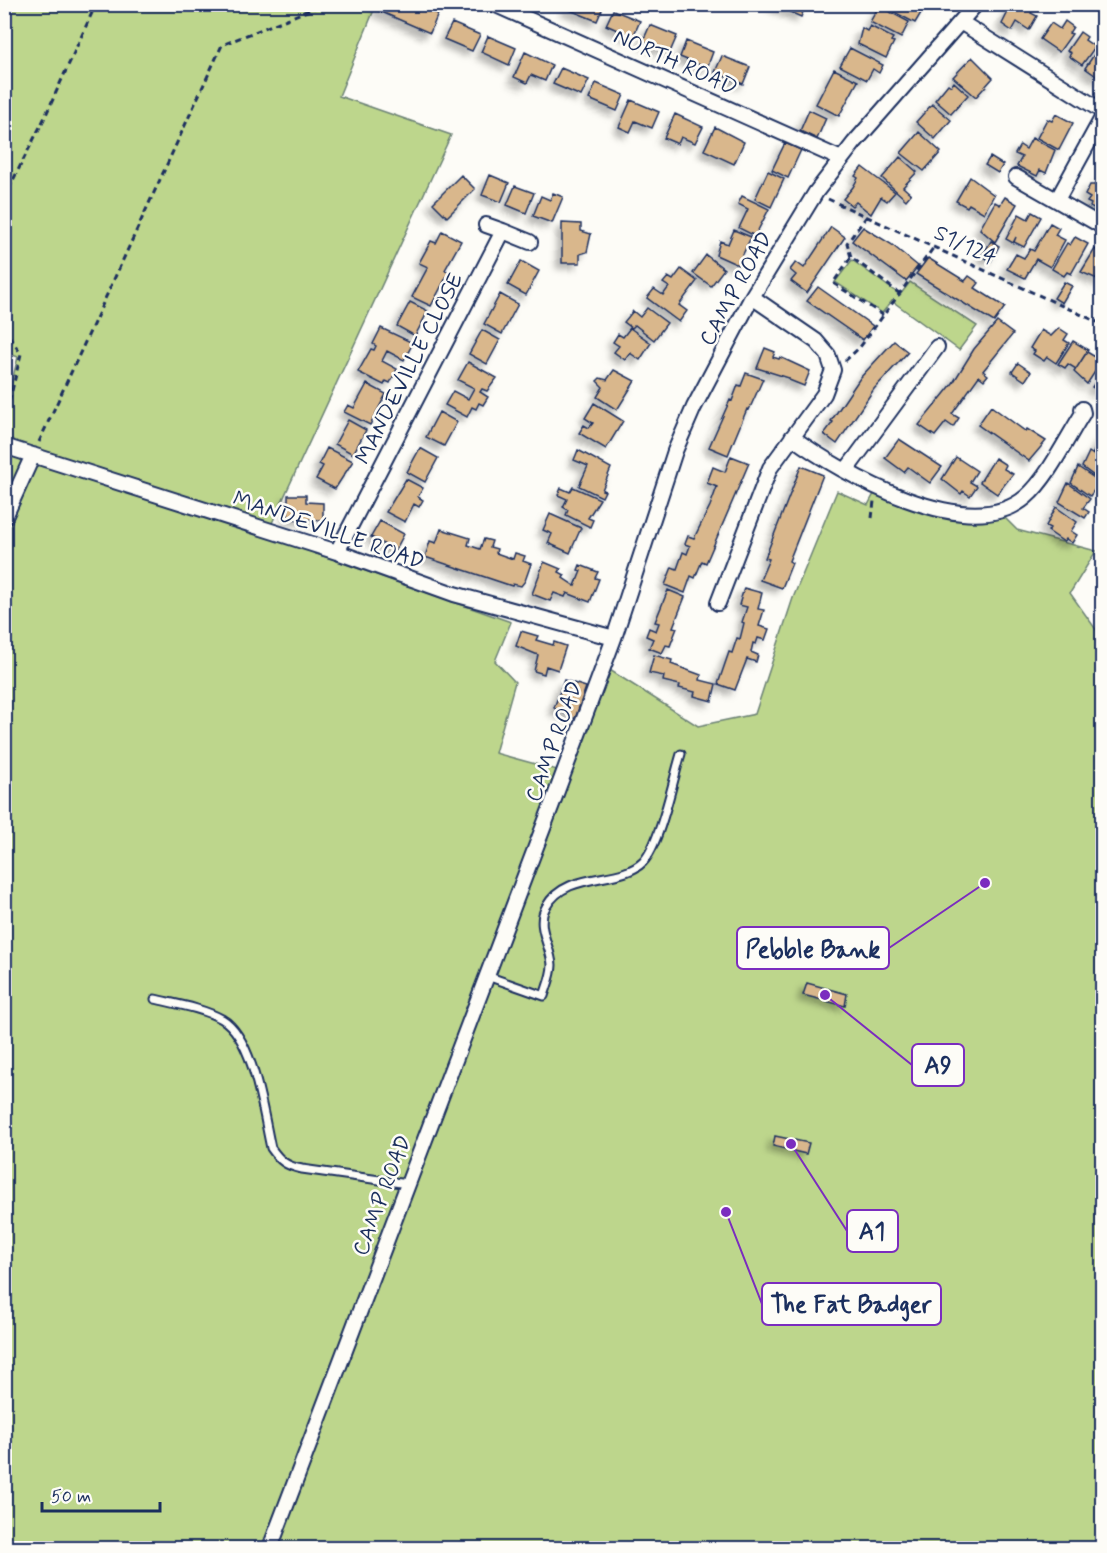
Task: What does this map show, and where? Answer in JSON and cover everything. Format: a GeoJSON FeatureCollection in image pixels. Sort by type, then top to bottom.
{"type":"FeatureCollection","features":[{"type":"Feature","properties":{"kind":"street","name":"NORTH ROAD"},"geometry":{"type":"LineString","coordinates":[[494,4],[841,159]]}},
{"type":"Feature","properties":{"kind":"street","name":"CAMP ROAD"},"geometry":{"type":"LineString","coordinates":[[270,1548],[614,638],[675,451],[711,373],[752,297],[816,192],[841,159],[962,23],[976,4]]}},
{"type":"Feature","properties":{"kind":"street"},"geometry":{"type":"LineString","coordinates":[[962,23],[1102,111]]}},
{"type":"Feature","properties":{"kind":"street"},"geometry":{"type":"LineString","coordinates":[[1057,200],[1102,118]]}},
{"type":"Feature","properties":{"kind":"street"},"geometry":{"type":"LineString","coordinates":[[1016,177],[1100,225]]}},
{"type":"Feature","properties":{"kind":"street"},"geometry":{"type":"LineString","coordinates":[[486,225],[530,242]]}},
{"type":"Feature","properties":{"kind":"street","name":"MANDEVILLE CLOSE"},"geometry":{"type":"LineString","coordinates":[[337,552],[503,231]]}},
{"type":"Feature","properties":{"kind":"street"},"geometry":{"type":"LineString","coordinates":[[718,603],[765,477],[775,459],[824,394],[833,370],[828,355],[816,341],[752,297]]}},
{"type":"Feature","properties":{"kind":"street"},"geometry":{"type":"LineString","coordinates":[[847,470],[937,347]]}},
{"type":"Feature","properties":{"kind":"street"},"geometry":{"type":"LineString","coordinates":[[792,437],[847,470],[911,501],[962,514],[994,512],[1017,503],[1034,489],[1083,413],[1082,409]]}},
{"type":"Feature","properties":{"kind":"street","name":"MANDEVILLE ROAD"},"geometry":{"type":"LineString","coordinates":[[4,446],[337,552],[473,600],[614,638]]}},
{"type":"Feature","properties":{"kind":"street"},"geometry":{"type":"LineString","coordinates":[[4,519],[33,455]]}},
{"type":"Feature","properties":{"kind":"lane"},"geometry":{"type":"LineString","coordinates":[[487,976],[544,996],[552,968],[542,927],[542,916],[546,907],[551,900],[579,882],[635,869],[645,860],[654,844],[681,754]]}},
{"type":"Feature","properties":{"kind":"lane"},"geometry":{"type":"LineString","coordinates":[[155,999],[223,1020],[235,1032],[245,1047],[271,1148],[280,1161],[295,1167],[408,1184]]}},
{"type":"Feature","properties":{"kind":"path"},"geometry":{"type":"LineString","coordinates":[[4,198],[44,119],[96,4]]}},
{"type":"Feature","properties":{"kind":"path"},"geometry":{"type":"LineString","coordinates":[[33,455],[222,45],[324,4]]}},
{"type":"Feature","properties":{"kind":"path","name":"S1/124"},"geometry":{"type":"LineString","coordinates":[[816,192],[1102,324]]}},
{"type":"Feature","properties":{"kind":"path"},"geometry":{"type":"LineString","coordinates":[[867,216],[847,243],[851,257],[899,293]]}},
{"type":"Feature","properties":{"kind":"path"},"geometry":{"type":"LineString","coordinates":[[833,370],[851,357],[934,247]]}},
{"type":"Feature","properties":{"kind":"path"},"geometry":{"type":"LineString","coordinates":[[851,257],[833,283],[883,315]]}},
{"type":"Feature","properties":{"kind":"path"},"geometry":{"type":"LineString","coordinates":[[4,328],[21,354],[4,423]]}},
{"type":"Feature","properties":{"kind":"green space"},"geometry":{"type":"Polygon","coordinates":[[[5,5],[376,5],[339,96],[451,135],[266,536],[511,622],[495,661],[515,682],[495,753],[557,770],[571,758],[605,667],[698,726],[755,714],[793,598],[837,491],[868,505],[875,492],[920,507],[972,520],[1001,514],[1017,530],[1096,551],[1070,593],[1102,638],[1102,1548],[5,1548],[4,412],[18,357],[5,352],[5,5]]]}},
{"type":"Feature","properties":{"kind":"green space"},"geometry":{"type":"Polygon","coordinates":[[[852,260],[900,295],[910,282],[977,326],[959,350],[892,301],[882,313],[835,282],[852,260]]]}},
{"type":"Feature","properties":{"kind":"building"},"geometry":{"type":"Polygon","coordinates":[[[379,4],[415,4],[438,14],[430,33],[377,10],[379,4]]]}},
{"type":"Feature","properties":{"kind":"building"},"geometry":{"type":"Polygon","coordinates":[[[567,4],[604,5],[597,21],[565,8],[567,4]]]}},
{"type":"Feature","properties":{"kind":"building"},"geometry":{"type":"Polygon","coordinates":[[[772,4],[806,4],[801,17],[772,4]]]}},
{"type":"Feature","properties":{"kind":"building"},"geometry":{"type":"Polygon","coordinates":[[[886,4],[918,4],[924,8],[915,23],[885,7],[886,4]]]}},
{"type":"Feature","properties":{"kind":"building"},"geometry":{"type":"Polygon","coordinates":[[[1012,4],[1037,4],[1031,13],[1037,16],[1029,30],[1017,22],[1012,31],[1002,24],[1012,4]]]}},
{"type":"Feature","properties":{"kind":"building"},"geometry":{"type":"Polygon","coordinates":[[[879,6],[909,22],[901,38],[870,22],[879,6]]]}},
{"type":"Feature","properties":{"kind":"building"},"geometry":{"type":"Polygon","coordinates":[[[613,10],[640,21],[633,37],[606,25],[613,10]]]}},
{"type":"Feature","properties":{"kind":"building"},"geometry":{"type":"Polygon","coordinates":[[[1065,21],[1073,27],[1069,33],[1072,34],[1059,52],[1040,39],[1051,23],[1060,29],[1065,21]]]}},
{"type":"Feature","properties":{"kind":"building"},"geometry":{"type":"Polygon","coordinates":[[[452,23],[480,35],[472,51],[444,39],[452,23]]]}},
{"type":"Feature","properties":{"kind":"building"},"geometry":{"type":"Polygon","coordinates":[[[650,25],[677,36],[670,52],[643,41],[650,25]]]}},
{"type":"Feature","properties":{"kind":"building"},"geometry":{"type":"Polygon","coordinates":[[[870,26],[893,38],[891,41],[894,42],[886,58],[858,44],[862,28],[867,31],[870,26]]]}},
{"type":"Feature","properties":{"kind":"building"},"geometry":{"type":"Polygon","coordinates":[[[1080,32],[1087,37],[1085,40],[1095,47],[1082,65],[1069,56],[1071,53],[1067,51],[1080,32]]]}},
{"type":"Feature","properties":{"kind":"building"},"geometry":{"type":"Polygon","coordinates":[[[488,36],[516,48],[509,65],[481,52],[488,36]]]}},
{"type":"Feature","properties":{"kind":"building"},"geometry":{"type":"Polygon","coordinates":[[[686,41],[713,52],[707,68],[680,57],[686,41]]]}},
{"type":"Feature","properties":{"kind":"building"},"geometry":{"type":"Polygon","coordinates":[[[1102,43],[1102,80],[1085,68],[1102,43]]]}},
{"type":"Feature","properties":{"kind":"building"},"geometry":{"type":"Polygon","coordinates":[[[850,48],[883,65],[879,73],[873,69],[867,80],[840,66],[850,48]]]}},
{"type":"Feature","properties":{"kind":"building"},"geometry":{"type":"Polygon","coordinates":[[[525,52],[552,65],[545,81],[531,75],[527,83],[514,77],[525,52]]]}},
{"type":"Feature","properties":{"kind":"building"},"geometry":{"type":"Polygon","coordinates":[[[722,56],[750,67],[743,84],[715,72],[722,56]]]}},
{"type":"Feature","properties":{"kind":"building"},"geometry":{"type":"Polygon","coordinates":[[[972,57],[993,78],[976,97],[953,77],[972,57]]]}},
{"type":"Feature","properties":{"kind":"building"},"geometry":{"type":"Polygon","coordinates":[[[561,68],[589,80],[581,96],[553,84],[561,68]]]}},
{"type":"Feature","properties":{"kind":"building"},"geometry":{"type":"Polygon","coordinates":[[[834,69],[858,81],[839,116],[816,104],[834,69]]]}},
{"type":"Feature","properties":{"kind":"building"},"geometry":{"type":"Polygon","coordinates":[[[954,82],[968,95],[951,114],[935,100],[948,84],[951,86],[954,82]]]}},
{"type":"Feature","properties":{"kind":"building"},"geometry":{"type":"Polygon","coordinates":[[[596,83],[624,95],[617,111],[589,99],[596,83]]]}},
{"type":"Feature","properties":{"kind":"building"},"geometry":{"type":"Polygon","coordinates":[[[631,100],[659,112],[652,128],[635,121],[630,132],[619,127],[631,100]]]}},
{"type":"Feature","properties":{"kind":"building"},"geometry":{"type":"Polygon","coordinates":[[[932,104],[951,120],[935,139],[916,122],[932,104]]]}},
{"type":"Feature","properties":{"kind":"building"},"geometry":{"type":"Polygon","coordinates":[[[809,110],[826,118],[817,139],[800,131],[809,110]]]}},
{"type":"Feature","properties":{"kind":"building"},"geometry":{"type":"Polygon","coordinates":[[[675,114],[703,127],[695,143],[681,137],[678,144],[664,138],[675,114]]]}},
{"type":"Feature","properties":{"kind":"building"},"geometry":{"type":"Polygon","coordinates":[[[1056,114],[1073,123],[1059,150],[1037,138],[1047,119],[1052,121],[1056,114]]]}},
{"type":"Feature","properties":{"kind":"building"},"geometry":{"type":"Polygon","coordinates":[[[715,127],[744,142],[734,164],[704,150],[715,127]]]}},
{"type":"Feature","properties":{"kind":"building"},"geometry":{"type":"Polygon","coordinates":[[[919,132],[941,152],[924,171],[901,153],[919,132]]]}},
{"type":"Feature","properties":{"kind":"building"},"geometry":{"type":"Polygon","coordinates":[[[1032,138],[1055,150],[1046,173],[1040,170],[1037,176],[1017,166],[1022,157],[1015,154],[1020,145],[1026,149],[1032,138]]]}},
{"type":"Feature","properties":{"kind":"building"},"geometry":{"type":"Polygon","coordinates":[[[785,143],[801,150],[788,178],[772,170],[785,143]]]}},
{"type":"Feature","properties":{"kind":"building"},"geometry":{"type":"Polygon","coordinates":[[[900,157],[917,172],[903,187],[911,194],[906,200],[882,178],[900,157]]]}},
{"type":"Feature","properties":{"kind":"building"},"geometry":{"type":"Polygon","coordinates":[[[990,157],[1003,165],[998,173],[985,165],[990,157]]]}},
{"type":"Feature","properties":{"kind":"building"},"geometry":{"type":"Polygon","coordinates":[[[862,167],[895,192],[887,201],[881,197],[871,214],[856,202],[852,206],[843,199],[853,187],[858,178],[855,176],[862,167]]]}},
{"type":"Feature","properties":{"kind":"building"},"geometry":{"type":"Polygon","coordinates":[[[768,171],[784,179],[771,207],[755,199],[768,171]]]}},
{"type":"Feature","properties":{"kind":"building"},"geometry":{"type":"Polygon","coordinates":[[[461,175],[475,189],[447,217],[433,203],[461,175]]]}},
{"type":"Feature","properties":{"kind":"building"},"geometry":{"type":"Polygon","coordinates":[[[490,175],[509,183],[501,202],[482,195],[490,175]]]}},
{"type":"Feature","properties":{"kind":"building"},"geometry":{"type":"Polygon","coordinates":[[[970,177],[994,195],[984,213],[969,204],[967,207],[956,201],[970,177]]]}},
{"type":"Feature","properties":{"kind":"building"},"geometry":{"type":"Polygon","coordinates":[[[1099,179],[1102,181],[1102,214],[1090,207],[1091,204],[1087,202],[1090,198],[1085,195],[1090,185],[1096,185],[1099,179]]]}},
{"type":"Feature","properties":{"kind":"building"},"geometry":{"type":"Polygon","coordinates":[[[515,186],[534,193],[526,213],[507,205],[515,186]]]}},
{"type":"Feature","properties":{"kind":"building"},"geometry":{"type":"Polygon","coordinates":[[[553,193],[563,197],[552,223],[533,216],[541,196],[550,200],[553,193]]]}},
{"type":"Feature","properties":{"kind":"building"},"geometry":{"type":"Polygon","coordinates":[[[742,196],[769,209],[755,236],[739,228],[748,209],[738,204],[742,196]]]}},
{"type":"Feature","properties":{"kind":"building"},"geometry":{"type":"Polygon","coordinates":[[[1005,197],[1017,204],[995,242],[980,229],[995,202],[1000,205],[1005,197]]]}},
{"type":"Feature","properties":{"kind":"building"},"geometry":{"type":"Polygon","coordinates":[[[1032,212],[1041,217],[1024,247],[1014,242],[1016,237],[1013,243],[1006,239],[1019,214],[1028,219],[1032,212]]]}},
{"type":"Feature","properties":{"kind":"building"},"geometry":{"type":"Polygon","coordinates":[[[562,223],[581,224],[581,231],[591,234],[587,252],[580,254],[580,263],[562,263],[562,223]]]}},
{"type":"Feature","properties":{"kind":"building"},"geometry":{"type":"Polygon","coordinates":[[[1050,223],[1059,228],[1055,235],[1065,240],[1050,267],[1036,259],[1025,278],[1007,269],[1016,254],[1024,258],[1030,249],[1034,251],[1050,223]]]}},
{"type":"Feature","properties":{"kind":"building"},"geometry":{"type":"Polygon","coordinates":[[[831,227],[845,237],[807,293],[791,281],[796,275],[790,270],[796,262],[804,268],[831,227]]]}},
{"type":"Feature","properties":{"kind":"building"},"geometry":{"type":"Polygon","coordinates":[[[863,227],[891,244],[918,266],[906,281],[852,241],[863,227]]]}},
{"type":"Feature","properties":{"kind":"building"},"geometry":{"type":"Polygon","coordinates":[[[734,230],[751,237],[738,265],[716,255],[720,241],[728,244],[734,230]]]}},
{"type":"Feature","properties":{"kind":"building"},"geometry":{"type":"Polygon","coordinates":[[[442,231],[461,241],[445,270],[449,272],[431,306],[412,297],[428,267],[419,263],[431,241],[436,243],[442,231]]]}},
{"type":"Feature","properties":{"kind":"building"},"geometry":{"type":"Polygon","coordinates":[[[1075,237],[1088,244],[1071,274],[1067,272],[1064,276],[1052,269],[1067,243],[1070,245],[1075,237]]]}},
{"type":"Feature","properties":{"kind":"building"},"geometry":{"type":"Polygon","coordinates":[[[991,241],[999,246],[991,261],[982,256],[991,241]]]}},
{"type":"Feature","properties":{"kind":"building"},"geometry":{"type":"Polygon","coordinates":[[[1095,249],[1102,253],[1102,281],[1081,272],[1095,249]]]}},
{"type":"Feature","properties":{"kind":"building"},"geometry":{"type":"Polygon","coordinates":[[[706,255],[724,269],[711,286],[693,273],[706,255]]]}},
{"type":"Feature","properties":{"kind":"building"},"geometry":{"type":"Polygon","coordinates":[[[928,258],[965,281],[969,276],[979,283],[975,288],[1005,307],[994,322],[916,274],[928,258]]]}},
{"type":"Feature","properties":{"kind":"building"},"geometry":{"type":"Polygon","coordinates":[[[521,261],[539,271],[526,295],[508,285],[521,261]]]}},
{"type":"Feature","properties":{"kind":"building"},"geometry":{"type":"Polygon","coordinates":[[[681,269],[697,281],[679,305],[687,311],[679,322],[647,298],[654,289],[663,295],[669,287],[663,283],[668,277],[673,280],[681,269]]]}},
{"type":"Feature","properties":{"kind":"building"},"geometry":{"type":"Polygon","coordinates":[[[1064,282],[1072,286],[1062,303],[1054,298],[1064,282]]]}},
{"type":"Feature","properties":{"kind":"building"},"geometry":{"type":"Polygon","coordinates":[[[818,287],[873,326],[863,340],[807,301],[818,287]]]}},
{"type":"Feature","properties":{"kind":"building"},"geometry":{"type":"Polygon","coordinates":[[[500,294],[518,304],[502,334],[484,324],[500,294]]]}},
{"type":"Feature","properties":{"kind":"building"},"geometry":{"type":"Polygon","coordinates":[[[410,302],[428,311],[415,336],[397,326],[410,302]]]}},
{"type":"Feature","properties":{"kind":"building"},"geometry":{"type":"Polygon","coordinates":[[[647,308],[667,323],[654,340],[635,325],[632,328],[624,322],[633,311],[640,317],[647,308]]]}},
{"type":"Feature","properties":{"kind":"building"},"geometry":{"type":"Polygon","coordinates":[[[997,322],[1013,334],[983,371],[988,375],[984,380],[979,376],[952,414],[959,418],[953,427],[946,422],[935,436],[919,425],[953,383],[974,349],[997,322]]]}},
{"type":"Feature","properties":{"kind":"building"},"geometry":{"type":"Polygon","coordinates":[[[381,328],[413,343],[404,360],[387,351],[382,361],[397,369],[390,383],[386,381],[384,385],[358,372],[371,349],[374,350],[376,346],[373,344],[381,328]]]}},
{"type":"Feature","properties":{"kind":"building"},"geometry":{"type":"Polygon","coordinates":[[[630,328],[651,343],[640,360],[630,353],[625,360],[614,352],[619,346],[613,342],[618,334],[623,337],[630,328]]]}},
{"type":"Feature","properties":{"kind":"building"},"geometry":{"type":"Polygon","coordinates":[[[1059,328],[1068,334],[1064,340],[1069,343],[1056,363],[1047,357],[1044,361],[1033,354],[1035,351],[1030,348],[1041,330],[1051,336],[1059,328]]]}},
{"type":"Feature","properties":{"kind":"building"},"geometry":{"type":"Polygon","coordinates":[[[482,330],[500,340],[487,364],[469,354],[482,330]]]}},
{"type":"Feature","properties":{"kind":"building"},"geometry":{"type":"Polygon","coordinates":[[[894,341],[908,352],[874,389],[837,444],[824,434],[833,422],[831,421],[860,378],[894,341]]]}},
{"type":"Feature","properties":{"kind":"building"},"geometry":{"type":"Polygon","coordinates":[[[1073,341],[1088,350],[1076,369],[1068,364],[1065,368],[1058,364],[1073,341]]]}},
{"type":"Feature","properties":{"kind":"building"},"geometry":{"type":"Polygon","coordinates":[[[765,348],[775,352],[773,357],[779,359],[780,357],[810,371],[804,386],[789,378],[757,368],[765,348]]]}},
{"type":"Feature","properties":{"kind":"building"},"geometry":{"type":"Polygon","coordinates":[[[1087,352],[1102,361],[1087,384],[1074,372],[1087,352]]]}},
{"type":"Feature","properties":{"kind":"building"},"geometry":{"type":"Polygon","coordinates":[[[468,362],[497,378],[487,391],[482,389],[480,392],[488,397],[483,405],[479,403],[476,409],[472,407],[467,417],[445,405],[453,391],[468,399],[474,388],[458,380],[468,362]]]}},
{"type":"Feature","properties":{"kind":"building"},"geometry":{"type":"Polygon","coordinates":[[[1018,363],[1031,372],[1025,381],[1012,372],[1018,363]]]}},
{"type":"Feature","properties":{"kind":"building"},"geometry":{"type":"Polygon","coordinates":[[[614,370],[635,381],[617,410],[597,397],[603,387],[597,381],[600,378],[607,380],[614,370]]]}},
{"type":"Feature","properties":{"kind":"building"},"geometry":{"type":"Polygon","coordinates":[[[1102,372],[1102,387],[1099,391],[1092,387],[1102,372]]]}},
{"type":"Feature","properties":{"kind":"building"},"geometry":{"type":"Polygon","coordinates":[[[746,373],[763,379],[749,410],[747,409],[728,455],[709,447],[730,400],[732,401],[738,385],[741,386],[746,373]]]}},
{"type":"Feature","properties":{"kind":"building"},"geometry":{"type":"Polygon","coordinates":[[[367,384],[386,394],[370,425],[344,412],[348,405],[354,408],[367,384]]]}},
{"type":"Feature","properties":{"kind":"building"},"geometry":{"type":"Polygon","coordinates":[[[594,403],[623,421],[606,449],[579,433],[584,425],[589,428],[593,423],[585,418],[594,403]]]}},
{"type":"Feature","properties":{"kind":"building"},"geometry":{"type":"Polygon","coordinates":[[[991,406],[1025,431],[1027,429],[1046,441],[1029,461],[978,425],[991,406]]]}},
{"type":"Feature","properties":{"kind":"building"},"geometry":{"type":"Polygon","coordinates":[[[439,412],[457,422],[444,446],[426,437],[439,412]]]}},
{"type":"Feature","properties":{"kind":"building"},"geometry":{"type":"Polygon","coordinates":[[[348,420],[366,430],[353,454],[335,444],[348,420]]]}},
{"type":"Feature","properties":{"kind":"building"},"geometry":{"type":"Polygon","coordinates":[[[1101,437],[1102,439],[1102,460],[1093,453],[1101,437]]]}},
{"type":"Feature","properties":{"kind":"building"},"geometry":{"type":"Polygon","coordinates":[[[899,439],[942,467],[930,483],[908,467],[904,472],[885,458],[899,439]]]}},
{"type":"Feature","properties":{"kind":"building"},"geometry":{"type":"Polygon","coordinates":[[[327,448],[353,461],[335,489],[316,479],[323,466],[319,464],[327,448]]]}},
{"type":"Feature","properties":{"kind":"building"},"geometry":{"type":"Polygon","coordinates":[[[420,448],[438,458],[425,482],[407,472],[420,448]]]}},
{"type":"Feature","properties":{"kind":"building"},"geometry":{"type":"Polygon","coordinates":[[[578,450],[611,468],[602,490],[605,491],[602,497],[579,486],[588,466],[574,460],[578,450]]]}},
{"type":"Feature","properties":{"kind":"building"},"geometry":{"type":"Polygon","coordinates":[[[1089,452],[1102,461],[1101,481],[1082,467],[1089,452]]]}},
{"type":"Feature","properties":{"kind":"building"},"geometry":{"type":"Polygon","coordinates":[[[731,456],[749,463],[706,563],[702,561],[695,578],[691,576],[685,593],[665,585],[672,567],[677,569],[683,552],[687,554],[690,546],[685,544],[688,536],[694,538],[710,506],[717,487],[707,483],[713,467],[725,472],[731,456]]]}},
{"type":"Feature","properties":{"kind":"building"},"geometry":{"type":"Polygon","coordinates":[[[956,457],[977,471],[970,482],[977,486],[970,496],[963,491],[961,494],[942,479],[956,457]]]}},
{"type":"Feature","properties":{"kind":"building"},"geometry":{"type":"Polygon","coordinates":[[[995,458],[1006,465],[1004,469],[1013,474],[997,494],[980,482],[995,458]]]}},
{"type":"Feature","properties":{"kind":"building"},"geometry":{"type":"Polygon","coordinates":[[[801,466],[823,475],[789,561],[792,563],[782,588],[760,580],[769,559],[765,558],[801,466]]]}},
{"type":"Feature","properties":{"kind":"building"},"geometry":{"type":"Polygon","coordinates":[[[1078,467],[1100,482],[1090,496],[1071,483],[1078,467]]]}},
{"type":"Feature","properties":{"kind":"building"},"geometry":{"type":"Polygon","coordinates":[[[406,479],[423,488],[418,497],[423,500],[419,507],[414,504],[405,522],[386,512],[406,479]]]}},
{"type":"Feature","properties":{"kind":"building"},"geometry":{"type":"Polygon","coordinates":[[[1068,483],[1090,499],[1083,508],[1089,512],[1085,518],[1059,502],[1068,483]]]}},
{"type":"Feature","properties":{"kind":"building"},"geometry":{"type":"Polygon","coordinates":[[[573,487],[600,499],[588,518],[593,520],[590,527],[566,515],[568,510],[563,507],[567,499],[558,495],[561,488],[570,492],[573,487]]]}},
{"type":"Feature","properties":{"kind":"building"},"geometry":{"type":"Polygon","coordinates":[[[288,495],[306,495],[306,502],[323,503],[323,520],[288,519],[288,495]]]}},
{"type":"Feature","properties":{"kind":"building"},"geometry":{"type":"Polygon","coordinates":[[[1056,507],[1077,522],[1071,531],[1077,535],[1072,543],[1066,539],[1064,542],[1048,531],[1050,528],[1046,526],[1056,507]]]}},
{"type":"Feature","properties":{"kind":"building"},"geometry":{"type":"Polygon","coordinates":[[[550,514],[581,528],[570,553],[548,543],[552,534],[543,530],[550,514]]]}},
{"type":"Feature","properties":{"kind":"building"},"geometry":{"type":"Polygon","coordinates":[[[380,521],[404,534],[395,551],[371,537],[380,521]]]}},
{"type":"Feature","properties":{"kind":"building"},"geometry":{"type":"Polygon","coordinates":[[[441,529],[470,538],[468,545],[480,549],[484,539],[492,541],[490,547],[497,549],[496,553],[513,559],[515,553],[525,556],[523,561],[531,564],[525,581],[521,586],[513,584],[512,586],[425,557],[430,541],[436,543],[441,529]]]}},
{"type":"Feature","properties":{"kind":"building"},"geometry":{"type":"Polygon","coordinates":[[[544,562],[561,569],[559,572],[565,575],[563,578],[575,586],[581,571],[578,570],[580,565],[598,572],[595,578],[599,579],[590,602],[567,593],[565,597],[554,593],[550,601],[532,594],[544,562]]]}},
{"type":"Feature","properties":{"kind":"building"},"geometry":{"type":"Polygon","coordinates":[[[744,588],[762,593],[758,609],[764,610],[759,626],[769,629],[765,640],[758,638],[756,644],[753,643],[751,652],[758,655],[756,662],[747,659],[735,690],[718,684],[729,652],[732,653],[737,638],[740,639],[747,607],[739,605],[744,588]]]}},
{"type":"Feature","properties":{"kind":"building"},"geometry":{"type":"Polygon","coordinates":[[[668,590],[685,597],[673,627],[677,628],[670,646],[666,645],[662,653],[649,648],[653,639],[646,636],[649,628],[656,631],[659,623],[655,622],[668,590]]]}},
{"type":"Feature","properties":{"kind":"building"},"geometry":{"type":"Polygon","coordinates":[[[521,631],[538,636],[536,640],[566,646],[558,670],[546,666],[544,674],[534,671],[538,655],[516,646],[521,631]]]}},
{"type":"Feature","properties":{"kind":"building"},"geometry":{"type":"Polygon","coordinates":[[[654,655],[672,660],[671,664],[701,675],[700,680],[716,684],[712,701],[694,696],[695,692],[679,688],[680,685],[663,681],[664,676],[649,673],[654,655]]]}},
{"type":"Feature","properties":{"kind":"building"},"geometry":{"type":"Polygon","coordinates":[[[564,680],[586,687],[575,719],[554,708],[564,680]]]}},
{"type":"Feature","properties":{"kind":"building"},"geometry":{"type":"Polygon","coordinates":[[[807,983],[847,994],[845,1006],[803,995],[807,983]]]}},
{"type":"Feature","properties":{"kind":"building"},"geometry":{"type":"Polygon","coordinates":[[[775,1136],[809,1143],[806,1154],[773,1146],[775,1136]]]}},
{"type":"Feature","properties":{"kind":"place","name":"Pebble Bank"},"geometry":{"type":"Point","coordinates":[985,883]}},
{"type":"Feature","properties":{"kind":"place","name":"A9"},"geometry":{"type":"Point","coordinates":[825,995]}},
{"type":"Feature","properties":{"kind":"place","name":"A1"},"geometry":{"type":"Point","coordinates":[791,1144]}},
{"type":"Feature","properties":{"kind":"place","name":"The Fat Badger"},"geometry":{"type":"Point","coordinates":[726,1212]}}]}
